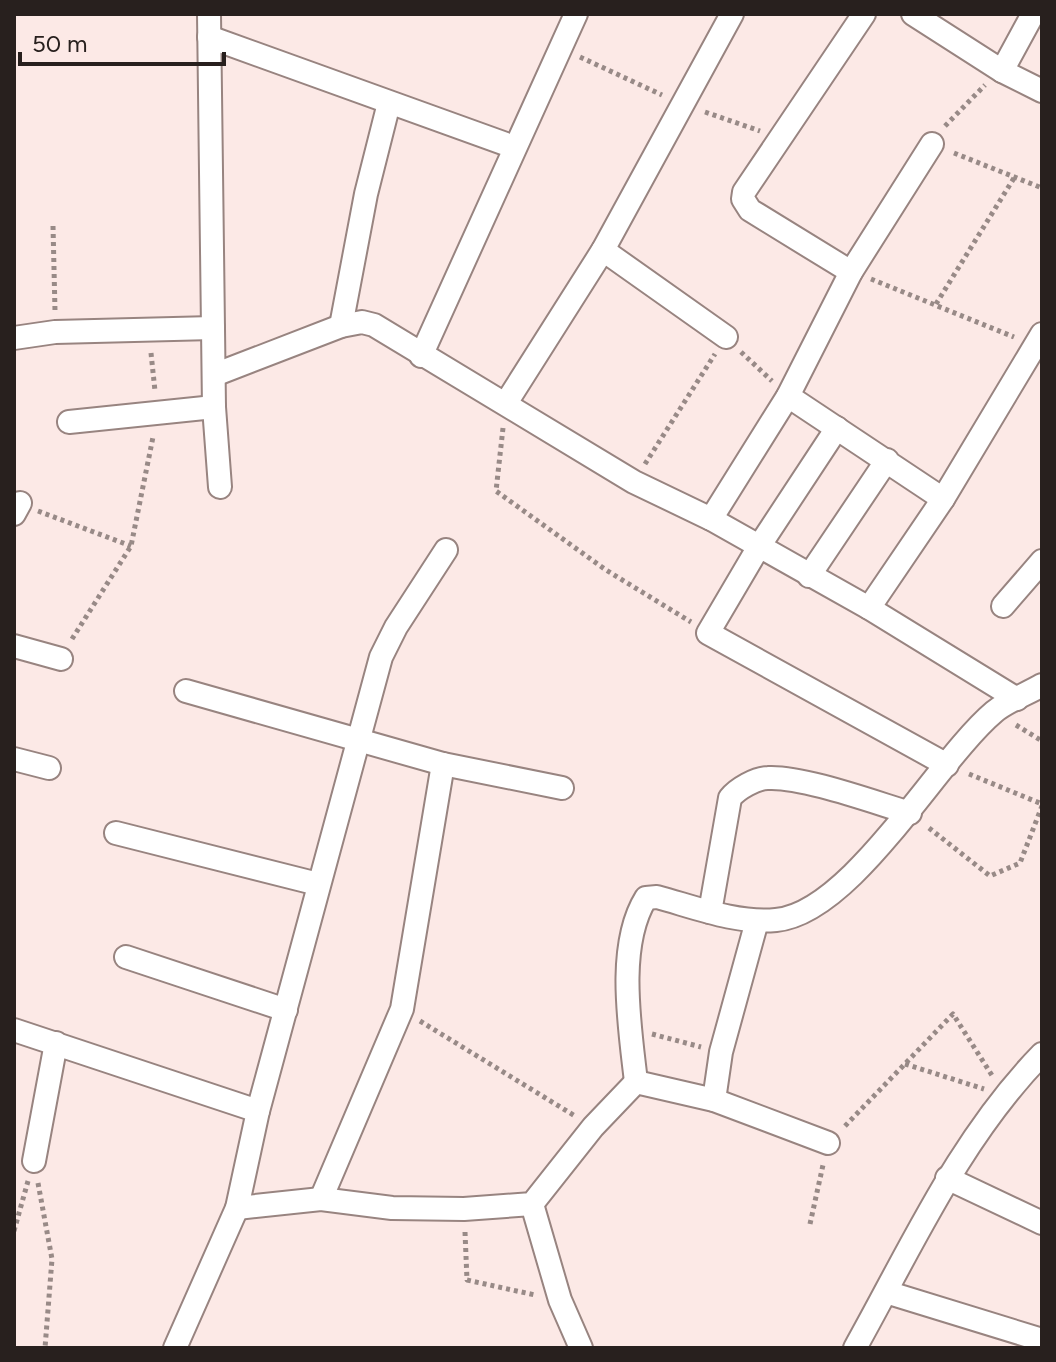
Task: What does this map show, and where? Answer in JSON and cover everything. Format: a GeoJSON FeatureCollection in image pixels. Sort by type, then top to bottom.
{"type":"FeatureCollection","features":[{"type":"Feature","properties":{"kind":"street"},"geometry":{"type":"LineString","coordinates":[[421,356],[576,14]]}},
{"type":"Feature","properties":{"kind":"street"},"geometry":{"type":"LineString","coordinates":[[506,403],[603,250],[732,14]]}},
{"type":"Feature","properties":{"kind":"street"},"geometry":{"type":"LineString","coordinates":[[851,272],[746,206],[744,192],[864,14]]}},
{"type":"Feature","properties":{"kind":"street"},"geometry":{"type":"LineString","coordinates":[[913,14],[1002,71],[1042,91]]}},
{"type":"Feature","properties":{"kind":"street"},"geometry":{"type":"LineString","coordinates":[[1002,71],[1033,14]]}},
{"type":"Feature","properties":{"kind":"street"},"geometry":{"type":"LineString","coordinates":[[220,487],[214,407],[209,25],[389,103],[514,147]]}},
{"type":"Feature","properties":{"kind":"street"},"geometry":{"type":"LineString","coordinates":[[341,326],[366,194],[389,103]]}},
{"type":"Feature","properties":{"kind":"street"},"geometry":{"type":"LineString","coordinates":[[711,519],[788,396],[851,272],[932,144]]}},
{"type":"Feature","properties":{"kind":"street"},"geometry":{"type":"LineString","coordinates":[[603,250],[726,337]]}},
{"type":"Feature","properties":{"kind":"street"},"geometry":{"type":"LineString","coordinates":[[214,375],[341,326],[362,322],[374,325],[634,482],[711,519],[869,608],[1017,699]]}},
{"type":"Feature","properties":{"kind":"street"},"geometry":{"type":"LineString","coordinates":[[14,338],[55,332],[150,332],[213,328]]}},
{"type":"Feature","properties":{"kind":"street"},"geometry":{"type":"LineString","coordinates":[[869,608],[943,499],[1040,343]]}},
{"type":"Feature","properties":{"kind":"street"},"geometry":{"type":"LineString","coordinates":[[788,396],[943,499]]}},
{"type":"Feature","properties":{"kind":"street"},"geometry":{"type":"LineString","coordinates":[[69,422],[157,416],[214,407]]}},
{"type":"Feature","properties":{"kind":"street"},"geometry":{"type":"LineString","coordinates":[[837,428],[758,548],[708,633],[947,765]]}},
{"type":"Feature","properties":{"kind":"street"},"geometry":{"type":"LineString","coordinates":[[809,576],[887,460]]}},
{"type":"Feature","properties":{"kind":"street"},"geometry":{"type":"LineString","coordinates":[[175,1348],[237,1208],[258,1111],[381,657],[446,550]]}},
{"type":"Feature","properties":{"kind":"street"},"geometry":{"type":"LineString","coordinates":[[1003,606],[1042,561]]}},
{"type":"Feature","properties":{"kind":"street"},"geometry":{"type":"LineString","coordinates":[[14,646],[61,659]]}},
{"type":"Feature","properties":{"kind":"street"},"geometry":{"type":"LineString","coordinates":[[636,1082],[628,962],[646,898],[657,897],[757,921],[780,920],[816,905],[910,813],[994,712],[1042,685]]}},
{"type":"Feature","properties":{"kind":"street"},"geometry":{"type":"LineString","coordinates":[[186,691],[443,764],[562,788]]}},
{"type":"Feature","properties":{"kind":"street"},"geometry":{"type":"LineString","coordinates":[[14,759],[49,768]]}},
{"type":"Feature","properties":{"kind":"street"},"geometry":{"type":"LineString","coordinates":[[321,1199],[402,1009],[443,764]]}},
{"type":"Feature","properties":{"kind":"street"},"geometry":{"type":"LineString","coordinates":[[710,912],[730,798],[761,779],[773,778],[842,792],[910,813]]}},
{"type":"Feature","properties":{"kind":"street"},"geometry":{"type":"LineString","coordinates":[[116,833],[318,884]]}},
{"type":"Feature","properties":{"kind":"street"},"geometry":{"type":"LineString","coordinates":[[714,1100],[721,1052],[757,921]]}},
{"type":"Feature","properties":{"kind":"street"},"geometry":{"type":"LineString","coordinates":[[126,957],[286,1010]]}},
{"type":"Feature","properties":{"kind":"street"},"geometry":{"type":"LineString","coordinates":[[14,1030],[258,1111]]}},
{"type":"Feature","properties":{"kind":"street"},"geometry":{"type":"LineString","coordinates":[[34,1161],[56,1043]]}},
{"type":"Feature","properties":{"kind":"street"},"geometry":{"type":"LineString","coordinates":[[855,1348],[947,1178],[1004,1095],[1042,1054]]}},
{"type":"Feature","properties":{"kind":"street"},"geometry":{"type":"LineString","coordinates":[[237,1208],[321,1199],[392,1208],[464,1209],[532,1204],[593,1127],[636,1082]]}},
{"type":"Feature","properties":{"kind":"street"},"geometry":{"type":"LineString","coordinates":[[636,1082],[714,1100],[828,1143]]}},
{"type":"Feature","properties":{"kind":"street"},"geometry":{"type":"LineString","coordinates":[[947,1178],[1042,1223]]}},
{"type":"Feature","properties":{"kind":"street"},"geometry":{"type":"LineString","coordinates":[[532,1204],[560,1300],[581,1348]]}},
{"type":"Feature","properties":{"kind":"street"},"geometry":{"type":"LineString","coordinates":[[886,1292],[1042,1340]]}},
{"type":"Feature","properties":{"kind":"path"},"geometry":{"type":"LineString","coordinates":[[561,49],[682,104],[781,138]]}},
{"type":"Feature","properties":{"kind":"path"},"geometry":{"type":"LineString","coordinates":[[1002,71],[953,114],[932,144],[1042,188]]}},
{"type":"Feature","properties":{"kind":"path"},"geometry":{"type":"LineString","coordinates":[[936,304],[1014,178]]}},
{"type":"Feature","properties":{"kind":"path"},"geometry":{"type":"LineString","coordinates":[[53,226],[55,332]]}},
{"type":"Feature","properties":{"kind":"path"},"geometry":{"type":"LineString","coordinates":[[851,272],[1040,343]]}},
{"type":"Feature","properties":{"kind":"path"},"geometry":{"type":"LineString","coordinates":[[85,614],[131,546],[157,416],[150,332]]}},
{"type":"Feature","properties":{"kind":"path"},"geometry":{"type":"LineString","coordinates":[[634,482],[726,337],[788,396]]}},
{"type":"Feature","properties":{"kind":"path"},"geometry":{"type":"LineString","coordinates":[[506,403],[496,491],[606,570],[708,633]]}},
{"type":"Feature","properties":{"kind":"path"},"geometry":{"type":"LineString","coordinates":[[17,509],[131,546]]}},
{"type":"Feature","properties":{"kind":"path"},"geometry":{"type":"LineString","coordinates":[[910,813],[990,876],[1020,863],[1042,805],[947,765]]}},
{"type":"Feature","properties":{"kind":"path"},"geometry":{"type":"LineString","coordinates":[[402,1009],[593,1127]]}},
{"type":"Feature","properties":{"kind":"path"},"geometry":{"type":"LineString","coordinates":[[810,1224],[828,1143],[953,1014],[1004,1095]]}},
{"type":"Feature","properties":{"kind":"path"},"geometry":{"type":"LineString","coordinates":[[630,1028],[721,1052]]}},
{"type":"Feature","properties":{"kind":"path"},"geometry":{"type":"LineString","coordinates":[[905,1064],[1004,1095]]}},
{"type":"Feature","properties":{"kind":"path"},"geometry":{"type":"LineString","coordinates":[[14,1231],[34,1161]]}},
{"type":"Feature","properties":{"kind":"path"},"geometry":{"type":"LineString","coordinates":[[34,1161],[52,1259],[45,1348]]}},
{"type":"Feature","properties":{"kind":"path"},"geometry":{"type":"LineString","coordinates":[[464,1209],[467,1280],[560,1300]]}}]}
